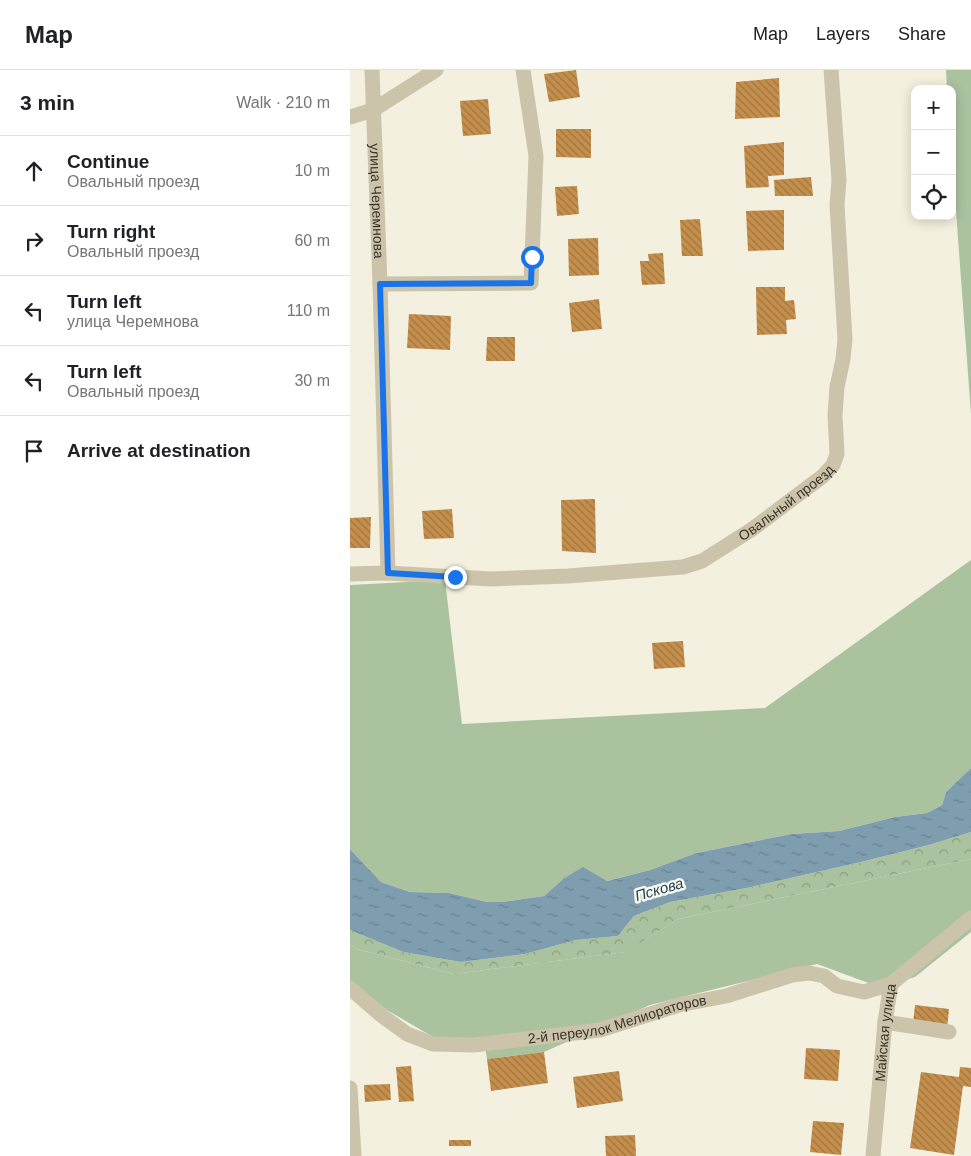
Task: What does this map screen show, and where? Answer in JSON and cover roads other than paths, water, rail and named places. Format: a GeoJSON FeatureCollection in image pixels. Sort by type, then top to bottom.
{"type":"FeatureCollection","features":[{"type":"Feature","properties":{"kind":"street","name":"улица Черемнова"},"geometry":{"type":"LineString","coordinates":[[372,70],[388,573]]}},
{"type":"Feature","properties":{"kind":"street"},"geometry":{"type":"LineString","coordinates":[[350,116],[373,110],[436,70]]}},
{"type":"Feature","properties":{"kind":"street"},"geometry":{"type":"LineString","coordinates":[[380,284],[531,283],[536,156],[523,70]]}},
{"type":"Feature","properties":{"kind":"street","name":"Овальный проезд"},"geometry":{"type":"LineString","coordinates":[[350,574],[388,573],[491,579],[568,576],[684,567],[702,561],[751,530],[823,476],[834,465],[837,454],[835,415],[837,387],[845,339],[837,206],[839,180],[831,70]]}},
{"type":"Feature","properties":{"kind":"street","name":"Майская улица"},"geometry":{"type":"LineString","coordinates":[[874,1156],[885,1022],[891,984],[971,918]]}},
{"type":"Feature","properties":{"kind":"street","name":"2-й переулок Мелиораторов"},"geometry":{"type":"LineString","coordinates":[[350,988],[381,1015],[407,1034],[433,1044],[474,1045],[600,1030],[679,1005],[726,996],[792,976],[809,973],[824,976],[837,986],[864,992],[891,984]]}},
{"type":"Feature","properties":{"kind":"street"},"geometry":{"type":"LineString","coordinates":[[885,1022],[949,1032]]}},
{"type":"Feature","properties":{"kind":"street"},"geometry":{"type":"LineString","coordinates":[[350,1088],[354,1156]]}},
{"type":"Feature","properties":{"kind":"water","name":"Пскова"},"geometry":{"type":"Polygon","coordinates":[[[971,768],[971,832],[861,862],[747,888],[670,902],[634,916],[618,936],[576,940],[525,954],[461,962],[403,952],[350,930],[350,849],[381,882],[410,892],[449,893],[487,902],[502,902],[544,896],[563,879],[583,867],[607,881],[650,870],[696,853],[791,834],[839,831],[895,817],[927,813],[942,805],[946,792],[971,768]]]}}]}
